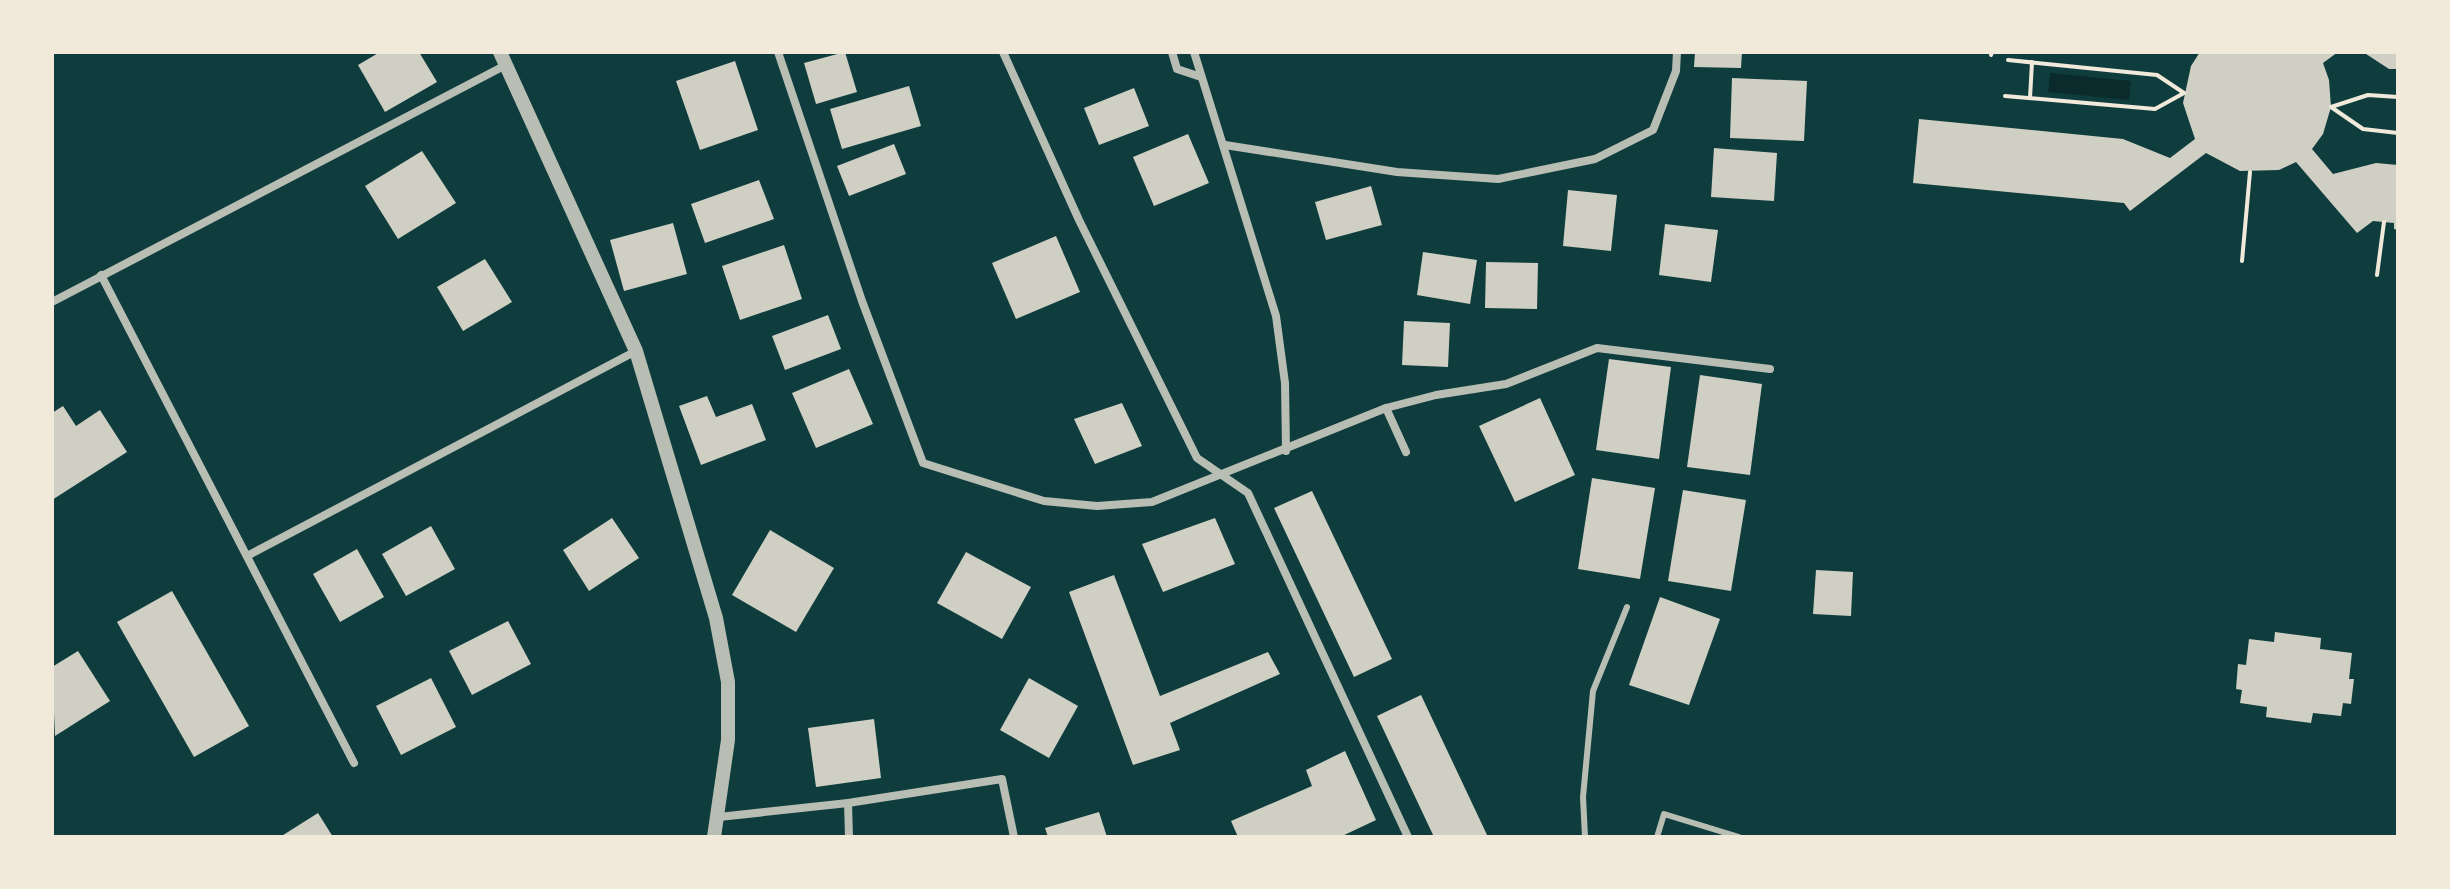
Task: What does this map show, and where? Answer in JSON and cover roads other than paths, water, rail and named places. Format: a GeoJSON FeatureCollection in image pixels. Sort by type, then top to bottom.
{"type":"FeatureCollection","features":[{"type":"Feature","properties":{"kind":"street"},"geometry":{"type":"LineString","coordinates":[[778,52],[862,301],[923,463],[1044,501],[1097,506],[1152,502],[1286,451],[1386,408],[1436,395],[1506,384],[1597,348],[1770,369]]}},
{"type":"Feature","properties":{"kind":"street"},"geometry":{"type":"LineString","coordinates":[[1003,52],[1079,220],[1197,458],[1220,477],[1248,493],[1408,837]]}},
{"type":"Feature","properties":{"kind":"street"},"geometry":{"type":"LineString","coordinates":[[1172,52],[1177,69],[1201,77]]}},
{"type":"Feature","properties":{"kind":"street"},"geometry":{"type":"LineString","coordinates":[[1194,52],[1276,316],[1285,383],[1286,451]]}},
{"type":"Feature","properties":{"kind":"street"},"geometry":{"type":"LineString","coordinates":[[1225,145],[1397,172],[1498,179],[1595,159],[1653,130],[1676,71],[1677,52]]}},
{"type":"Feature","properties":{"kind":"street"},"geometry":{"type":"LineString","coordinates":[[52,302],[502,59],[636,351],[699,558],[728,682],[728,740],[714,837]]}},
{"type":"Feature","properties":{"kind":"street"},"geometry":{"type":"LineString","coordinates":[[101,275],[354,763]]}},
{"type":"Feature","properties":{"kind":"street"},"geometry":{"type":"LineString","coordinates":[[247,556],[636,351]]}},
{"type":"Feature","properties":{"kind":"street"},"geometry":{"type":"LineString","coordinates":[[1386,408],[1406,452]]}},
{"type":"Feature","properties":{"kind":"street"},"geometry":{"type":"LineString","coordinates":[[719,817],[848,803],[1002,779],[1014,837]]}},
{"type":"Feature","properties":{"kind":"street"},"geometry":{"type":"LineString","coordinates":[[848,803],[849,837]]}},
{"type":"Feature","properties":{"kind":"lane"},"geometry":{"type":"LineString","coordinates":[[1585,837],[1583,797],[1593,691],[1627,607]]}},
{"type":"Feature","properties":{"kind":"lane"},"geometry":{"type":"LineString","coordinates":[[1657,837],[1664,814],[1739,837]]}},
{"type":"Feature","properties":{"kind":"water"},"geometry":{"type":"Polygon","coordinates":[[[2050,73],[2131,81],[2129,100],[2048,92],[2050,73]]]}}]}
